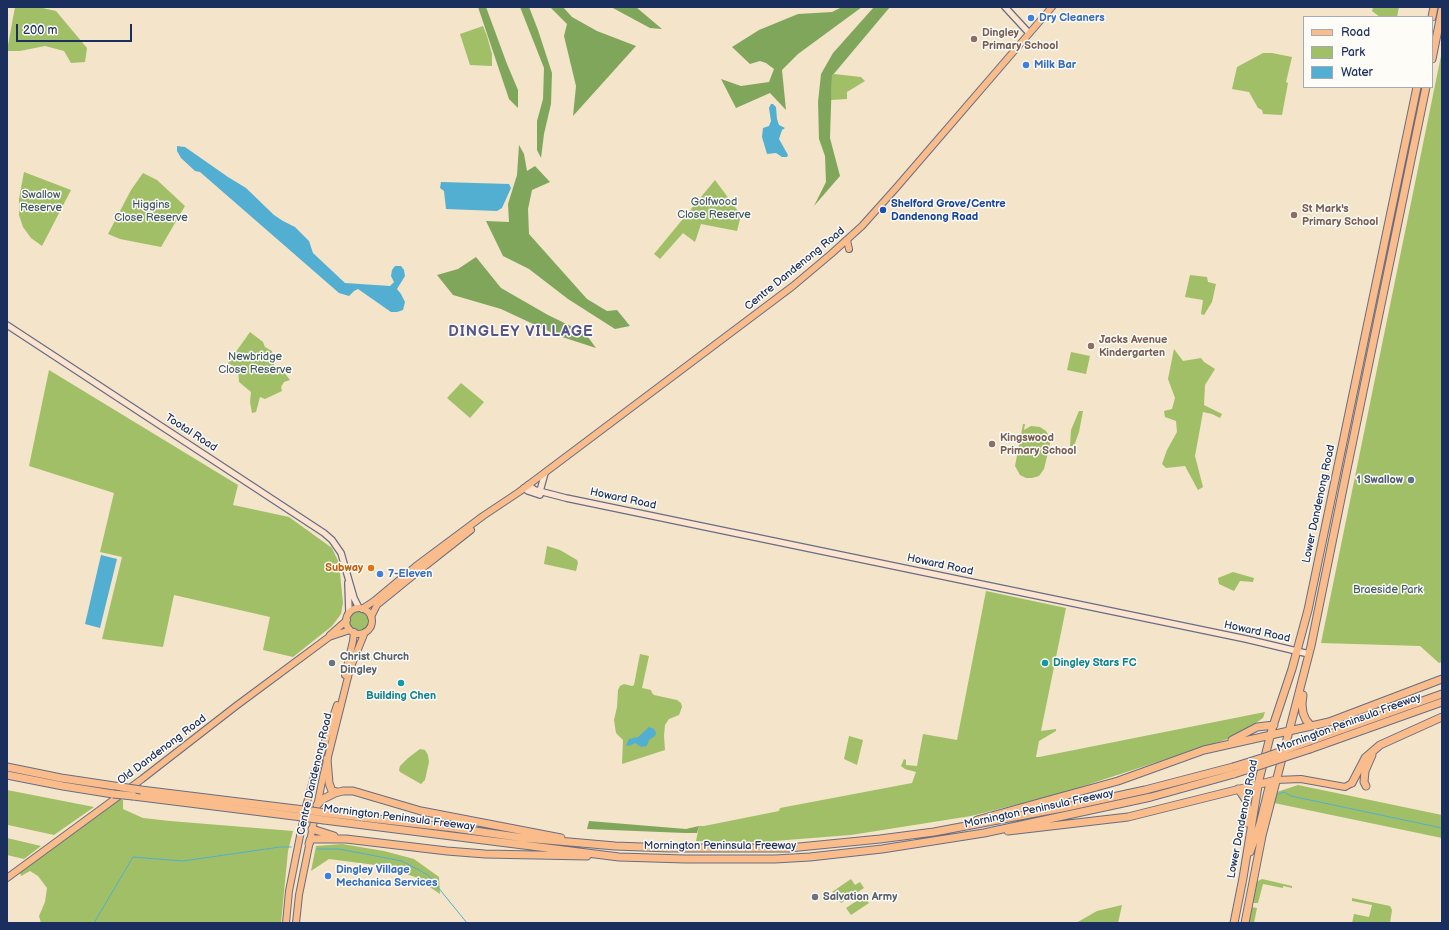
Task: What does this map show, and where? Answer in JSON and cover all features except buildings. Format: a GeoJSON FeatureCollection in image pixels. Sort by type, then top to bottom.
{"type":"FeatureCollection","features":[{"type":"Feature","properties":{"kind":"highway"},"geometry":{"type":"LineString","coordinates":[[1433,54],[1442,10]]}},
{"type":"Feature","properties":{"kind":"highway","name":"Lower Dandenong Road"},"geometry":{"type":"LineString","coordinates":[[1234,923],[1246,861],[1258,784],[1271,734],[1298,651],[1318,564],[1417,88]]}},
{"type":"Feature","properties":{"kind":"highway","name":"Lower Dandenong Road"},"geometry":{"type":"LineString","coordinates":[[1245,923],[1275,775],[1278,772],[1290,731],[1309,658],[1426,88]]}},
{"type":"Feature","properties":{"kind":"highway"},"geometry":{"type":"LineString","coordinates":[[1309,658],[1302,706],[1305,718],[1312,726]]}},
{"type":"Feature","properties":{"kind":"highway"},"geometry":{"type":"LineString","coordinates":[[1211,748],[1340,719],[1442,679]]}},
{"type":"Feature","properties":{"kind":"highway","name":"Mornington Peninsula Freeway"},"geometry":{"type":"LineString","coordinates":[[325,816],[619,857],[706,860],[796,858],[882,849],[984,833],[1151,797],[1234,770],[1268,756],[1442,694]]}},
{"type":"Feature","properties":{"kind":"highway","name":"Mornington Peninsula Freeway"},"geometry":{"type":"LineString","coordinates":[[7,775],[113,794],[303,815],[454,828],[524,838],[669,848],[789,848],[880,839],[939,831],[1062,808],[1145,790],[1234,770],[1310,750],[1442,702]]}},
{"type":"Feature","properties":{"kind":"highway"},"geometry":{"type":"LineString","coordinates":[[1352,783],[1367,756],[1377,747],[1390,739],[1442,717]]}},
{"type":"Feature","properties":{"kind":"highway"},"geometry":{"type":"LineString","coordinates":[[939,831],[1118,781],[1238,738],[1257,728],[1274,725]]}},
{"type":"Feature","properties":{"kind":"highway"},"geometry":{"type":"LineString","coordinates":[[1366,786],[1364,778],[1366,768],[1377,747]]}},
{"type":"Feature","properties":{"kind":"highway"},"geometry":{"type":"LineString","coordinates":[[327,759],[329,783],[332,790],[337,792]]}},
{"type":"Feature","properties":{"kind":"highway","name":"Mornington Peninsula Freeway"},"geometry":{"type":"LineString","coordinates":[[7,767],[61,778],[303,815]]}},
{"type":"Feature","properties":{"kind":"highway"},"geometry":{"type":"LineString","coordinates":[[962,836],[1121,818],[1274,781],[1244,872]]}},
{"type":"Feature","properties":{"kind":"highway"},"geometry":{"type":"LineString","coordinates":[[1238,789],[1244,796],[1248,807],[1245,837],[1246,861]]}},
{"type":"Feature","properties":{"kind":"highway"},"geometry":{"type":"LineString","coordinates":[[317,805],[325,798],[337,792],[356,792],[421,811],[594,844]]}},
{"type":"Feature","properties":{"kind":"highway"},"geometry":{"type":"LineString","coordinates":[[312,829],[346,839]]}},
{"type":"Feature","properties":{"kind":"highway"},"geometry":{"type":"LineString","coordinates":[[309,844],[310,840],[315,838],[346,839],[485,854],[619,857]]}},
{"type":"Feature","properties":{"kind":"main road"},"geometry":{"type":"LineString","coordinates":[[1005,7],[1030,33]]}},
{"type":"Feature","properties":{"kind":"main road","name":"Centre Dandenong Road"},"geometry":{"type":"LineString","coordinates":[[371,617],[377,605],[508,500],[793,286],[847,240],[862,226],[896,188],[1052,7]]}},
{"type":"Feature","properties":{"kind":"main road"},"geometry":{"type":"LineString","coordinates":[[847,240],[849,249]]}},
{"type":"Feature","properties":{"kind":"main road","name":"Tootal Road"},"geometry":{"type":"LineString","coordinates":[[7,325],[324,533],[338,548],[344,560],[354,598],[360,608]]}},
{"type":"Feature","properties":{"kind":"main road"},"geometry":{"type":"LineString","coordinates":[[540,491],[545,472]]}},
{"type":"Feature","properties":{"kind":"main road","name":"Howard Road"},"geometry":{"type":"LineString","coordinates":[[526,486],[528,491],[540,495],[566,498]]}},
{"type":"Feature","properties":{"kind":"main road","name":"Howard Road"},"geometry":{"type":"LineString","coordinates":[[526,486],[535,490],[566,498],[1298,651],[1309,658]]}},
{"type":"Feature","properties":{"kind":"main road","name":"Centre Dandenong Road"},"geometry":{"type":"LineString","coordinates":[[360,608],[374,601],[416,566],[483,516],[508,500]]}},
{"type":"Feature","properties":{"kind":"main road","name":"Tootal Road"},"geometry":{"type":"LineString","coordinates":[[347,573],[349,613]]}},
{"type":"Feature","properties":{"kind":"main road"},"geometry":{"type":"LineString","coordinates":[[360,608],[368,612],[371,617],[371,626],[365,632],[360,634],[352,631],[347,624],[349,613],[354,609],[360,608]]}},
{"type":"Feature","properties":{"kind":"main road","name":"Old Dandenong Road"},"geometry":{"type":"LineString","coordinates":[[7,878],[329,637],[332,632],[347,620]]}},
{"type":"Feature","properties":{"kind":"main road","name":"Centre Dandenong Road"},"geometry":{"type":"LineString","coordinates":[[286,923],[289,892],[303,815],[339,700],[353,641],[352,631]]}},
{"type":"Feature","properties":{"kind":"main road","name":"Old Dandenong Road"},"geometry":{"type":"LineString","coordinates":[[329,637],[352,631]]}},
{"type":"Feature","properties":{"kind":"main road","name":"Centre Dandenong Road"},"geometry":{"type":"LineString","coordinates":[[296,923],[299,895],[327,759],[350,670],[365,632]]}},
{"type":"Feature","properties":{"kind":"main road"},"geometry":{"type":"LineString","coordinates":[[1274,781],[1301,779],[1345,787],[1352,783]]}},
{"type":"Feature","properties":{"kind":"main road"},"geometry":{"type":"LineString","coordinates":[[312,829],[307,825],[303,815],[317,805]]}},
{"type":"Feature","properties":{"kind":"green space"},"geometry":{"type":"Polygon","coordinates":[[[15,7],[38,7],[56,11],[87,48],[85,62],[71,63],[64,51],[45,46],[20,51],[7,51],[15,7]]]}},
{"type":"Feature","properties":{"kind":"green space"},"geometry":{"type":"Polygon","coordinates":[[[478,7],[486,7],[518,90],[518,108],[509,99],[478,7]]]}},
{"type":"Feature","properties":{"kind":"green space"},"geometry":{"type":"Polygon","coordinates":[[[520,7],[529,7],[552,73],[551,104],[544,134],[541,158],[537,150],[537,121],[543,99],[544,68],[520,7]]]}},
{"type":"Feature","properties":{"kind":"green space"},"geometry":{"type":"Polygon","coordinates":[[[550,7],[563,7],[572,17],[597,31],[636,46],[573,116],[576,86],[564,36],[567,24],[550,7]]]}},
{"type":"Feature","properties":{"kind":"green space"},"geometry":{"type":"Polygon","coordinates":[[[611,7],[636,7],[662,29],[650,28],[611,7]]]}},
{"type":"Feature","properties":{"kind":"green space"},"geometry":{"type":"Polygon","coordinates":[[[842,7],[862,7],[798,54],[782,70],[786,110],[770,93],[736,108],[721,79],[741,86],[769,82],[774,69],[766,63],[760,61],[750,64],[732,47],[759,30],[798,14],[832,12],[842,7]]]}},
{"type":"Feature","properties":{"kind":"green space"},"geometry":{"type":"Polygon","coordinates":[[[874,7],[890,7],[832,76],[830,138],[840,176],[814,206],[826,182],[825,156],[819,139],[818,102],[821,74],[833,53],[874,7]]]}},
{"type":"Feature","properties":{"kind":"green space"},"geometry":{"type":"Polygon","coordinates":[[[1373,7],[1399,7],[1397,16],[1379,16],[1372,11],[1373,7]]]}},
{"type":"Feature","properties":{"kind":"green space"},"geometry":{"type":"Polygon","coordinates":[[[483,26],[492,54],[492,66],[470,65],[460,34],[483,26]]]}},
{"type":"Feature","properties":{"kind":"green space","name":"Braeside Park"},"geometry":{"type":"Polygon","coordinates":[[[1442,51],[1442,662],[1439,663],[1420,646],[1321,643],[1442,51]]]}},
{"type":"Feature","properties":{"kind":"green space"},"geometry":{"type":"Polygon","coordinates":[[[1263,53],[1272,53],[1292,57],[1286,82],[1288,83],[1282,115],[1263,114],[1262,110],[1258,108],[1249,92],[1232,89],[1237,67],[1263,53]]]}},
{"type":"Feature","properties":{"kind":"green space"},"geometry":{"type":"Polygon","coordinates":[[[834,74],[861,77],[865,81],[847,92],[847,99],[831,100],[832,76],[834,74]]]}},
{"type":"Feature","properties":{"kind":"green space"},"geometry":{"type":"Polygon","coordinates":[[[519,145],[524,154],[527,171],[535,166],[550,182],[532,190],[528,209],[529,234],[587,299],[607,311],[617,310],[630,326],[615,329],[568,299],[529,269],[503,256],[486,221],[509,222],[508,204],[517,175],[519,145]]]}},
{"type":"Feature","properties":{"kind":"green space","name":"Swallow Reserve"},"geometry":{"type":"Polygon","coordinates":[[[24,172],[71,190],[42,246],[31,238],[23,227],[19,215],[19,199],[24,172]]]}},
{"type":"Feature","properties":{"kind":"green space","name":"Higgins Close Reserve"},"geometry":{"type":"Polygon","coordinates":[[[143,173],[157,180],[185,206],[161,247],[120,239],[108,234],[131,190],[143,173]]]}},
{"type":"Feature","properties":{"kind":"green space","name":"Golfwood Close Reserve"},"geometry":{"type":"Polygon","coordinates":[[[715,180],[741,215],[737,231],[701,224],[695,242],[683,233],[660,259],[654,254],[715,180]]]}},
{"type":"Feature","properties":{"kind":"green space"},"geometry":{"type":"Polygon","coordinates":[[[476,257],[501,288],[548,315],[585,333],[596,348],[559,336],[501,309],[453,295],[437,275],[458,269],[476,257]]]}},
{"type":"Feature","properties":{"kind":"green space"},"geometry":{"type":"Polygon","coordinates":[[[1190,275],[1207,277],[1208,282],[1216,284],[1212,302],[1204,315],[1201,314],[1203,300],[1185,297],[1190,275]]]}},
{"type":"Feature","properties":{"kind":"green space","name":"Newbridge Close Reserve"},"geometry":{"type":"Polygon","coordinates":[[[250,332],[263,342],[265,347],[272,351],[275,371],[280,367],[290,380],[284,382],[281,387],[282,391],[265,399],[260,397],[256,412],[252,413],[250,402],[251,392],[239,382],[238,369],[228,363],[250,332]]]}},
{"type":"Feature","properties":{"kind":"green space"},"geometry":{"type":"Polygon","coordinates":[[[1174,349],[1183,361],[1201,358],[1204,362],[1215,369],[1205,385],[1204,405],[1222,414],[1220,418],[1203,412],[1195,456],[1203,487],[1198,490],[1185,466],[1166,468],[1162,464],[1167,450],[1177,432],[1176,421],[1165,417],[1164,411],[1172,409],[1175,398],[1168,379],[1174,349]]]}},
{"type":"Feature","properties":{"kind":"green space"},"geometry":{"type":"Polygon","coordinates":[[[1071,352],[1090,356],[1086,374],[1067,370],[1071,352]]]}},
{"type":"Feature","properties":{"kind":"green space"},"geometry":{"type":"Polygon","coordinates":[[[49,370],[238,485],[233,505],[289,517],[332,548],[339,563],[343,603],[341,614],[332,626],[293,657],[263,650],[270,617],[174,595],[163,647],[102,639],[122,557],[100,552],[114,493],[29,466],[49,370]]]}},
{"type":"Feature","properties":{"kind":"green space"},"geometry":{"type":"Polygon","coordinates":[[[461,383],[484,402],[470,418],[447,398],[461,383]]]}},
{"type":"Feature","properties":{"kind":"green space"},"geometry":{"type":"Polygon","coordinates":[[[1079,411],[1083,411],[1079,432],[1074,446],[1070,446],[1071,430],[1079,411]]]}},
{"type":"Feature","properties":{"kind":"green space"},"geometry":{"type":"Polygon","coordinates":[[[1023,424],[1025,424],[1024,430],[1031,426],[1040,427],[1046,431],[1050,438],[1044,469],[1039,476],[1032,478],[1026,478],[1020,475],[1015,466],[1023,424]]]}},
{"type":"Feature","properties":{"kind":"green space"},"geometry":{"type":"Polygon","coordinates":[[[547,546],[560,550],[577,560],[578,563],[576,571],[544,564],[547,546]]]}},
{"type":"Feature","properties":{"kind":"green space"},"geometry":{"type":"Polygon","coordinates":[[[1233,572],[1254,578],[1253,582],[1240,581],[1234,591],[1219,584],[1218,578],[1233,572]]]}},
{"type":"Feature","properties":{"kind":"green space"},"geometry":{"type":"Polygon","coordinates":[[[986,591],[1066,608],[1041,731],[1056,729],[1056,731],[1039,741],[1036,757],[1265,712],[1263,718],[1238,735],[1225,740],[1059,794],[971,816],[851,835],[761,842],[696,841],[699,826],[779,811],[780,808],[912,783],[916,772],[905,769],[901,766],[904,759],[906,760],[906,765],[917,766],[923,734],[957,740],[986,591]]]}},
{"type":"Feature","properties":{"kind":"green space"},"geometry":{"type":"Polygon","coordinates":[[[355,611],[363,611],[369,617],[369,625],[363,631],[355,631],[349,625],[349,617],[355,611]]]}},
{"type":"Feature","properties":{"kind":"green space"},"geometry":{"type":"Polygon","coordinates":[[[640,654],[649,656],[642,688],[651,690],[654,695],[677,700],[681,703],[682,707],[679,715],[669,719],[665,725],[665,750],[622,764],[623,740],[616,733],[614,720],[617,707],[618,690],[620,686],[624,684],[634,685],[640,654]]]}},
{"type":"Feature","properties":{"kind":"green space"},"geometry":{"type":"Polygon","coordinates":[[[849,736],[863,740],[857,765],[844,759],[849,736]]]}},
{"type":"Feature","properties":{"kind":"green space"},"geometry":{"type":"Polygon","coordinates":[[[420,749],[425,750],[428,755],[429,762],[425,780],[421,784],[399,770],[400,766],[408,758],[420,749]]]}},
{"type":"Feature","properties":{"kind":"green space"},"geometry":{"type":"Polygon","coordinates":[[[1298,785],[1442,815],[1442,838],[1274,803],[1277,792],[1298,785]]]}},
{"type":"Feature","properties":{"kind":"green space"},"geometry":{"type":"Polygon","coordinates":[[[7,790],[94,807],[54,835],[7,826],[7,790]]]}},
{"type":"Feature","properties":{"kind":"green space"},"geometry":{"type":"Polygon","coordinates":[[[117,799],[123,800],[123,809],[143,818],[293,831],[288,851],[281,923],[41,923],[39,916],[45,902],[47,888],[38,876],[30,871],[21,876],[20,873],[93,819],[117,799]]]}},
{"type":"Feature","properties":{"kind":"green space"},"geometry":{"type":"Polygon","coordinates":[[[589,821],[686,829],[699,826],[697,833],[587,829],[589,821]]]}},
{"type":"Feature","properties":{"kind":"green space"},"geometry":{"type":"Polygon","coordinates":[[[7,838],[41,846],[24,859],[7,855],[7,838]]]}},
{"type":"Feature","properties":{"kind":"green space"},"geometry":{"type":"Polygon","coordinates":[[[342,844],[384,851],[414,859],[439,877],[440,894],[415,877],[383,866],[329,859],[311,871],[316,846],[342,844]]]}},
{"type":"Feature","properties":{"kind":"green space"},"geometry":{"type":"Polygon","coordinates":[[[851,879],[855,885],[860,882],[864,888],[841,903],[832,892],[851,879]]]}},
{"type":"Feature","properties":{"kind":"green space"},"geometry":{"type":"Polygon","coordinates":[[[1262,879],[1292,886],[1292,888],[1283,886],[1283,888],[1263,884],[1258,903],[1253,903],[1256,882],[1262,879]]]}},
{"type":"Feature","properties":{"kind":"green space"},"geometry":{"type":"Polygon","coordinates":[[[864,896],[869,903],[851,915],[846,908],[864,896]]]}},
{"type":"Feature","properties":{"kind":"green space"},"geometry":{"type":"Polygon","coordinates":[[[1352,898],[1390,906],[1392,910],[1390,923],[1352,923],[1354,914],[1369,917],[1372,905],[1352,901],[1352,898]]]}},
{"type":"Feature","properties":{"kind":"green space"},"geometry":{"type":"Polygon","coordinates":[[[1122,905],[1118,923],[1076,923],[1097,911],[1122,905]]]}},
{"type":"Feature","properties":{"kind":"green space"},"geometry":{"type":"Polygon","coordinates":[[[1251,907],[1257,908],[1254,923],[1247,923],[1251,907]]]}},
{"type":"Feature","properties":{"kind":"water"},"geometry":{"type":"Polygon","coordinates":[[[771,104],[776,107],[779,125],[785,128],[782,130],[779,139],[788,155],[787,157],[782,157],[776,153],[767,154],[762,137],[763,128],[769,126],[771,121],[769,108],[771,104]]]}},
{"type":"Feature","properties":{"kind":"water"},"geometry":{"type":"Polygon","coordinates":[[[177,146],[185,147],[246,188],[274,215],[295,227],[309,241],[313,253],[345,283],[390,286],[394,282],[391,276],[392,270],[395,266],[401,266],[404,270],[405,276],[397,289],[405,302],[403,310],[391,312],[358,289],[349,296],[339,293],[200,172],[195,171],[181,158],[177,151],[177,146]]]}},
{"type":"Feature","properties":{"kind":"water"},"geometry":{"type":"Polygon","coordinates":[[[441,182],[509,184],[511,188],[502,208],[497,211],[446,209],[444,191],[440,188],[441,182]]]}},
{"type":"Feature","properties":{"kind":"water"},"geometry":{"type":"Polygon","coordinates":[[[101,555],[117,559],[100,628],[85,624],[101,555]]]}},
{"type":"Feature","properties":{"kind":"water"},"geometry":{"type":"Polygon","coordinates":[[[649,727],[654,729],[656,733],[655,736],[649,740],[647,746],[641,747],[635,743],[629,746],[626,745],[629,739],[638,737],[649,727]]]}},
{"type":"Feature","properties":{"kind":"waterway"},"geometry":{"type":"LineString","coordinates":[[1279,794],[1284,792],[1291,796],[1442,828]]}},
{"type":"Feature","properties":{"kind":"waterway"},"geometry":{"type":"LineString","coordinates":[[94,923],[133,857],[183,861],[280,847],[291,847]]}},
{"type":"Feature","properties":{"kind":"waterway"},"geometry":{"type":"LineString","coordinates":[[317,849],[339,849],[402,861],[428,875],[467,923]]}},
{"type":"Feature","properties":{"kind":"place","name":"Dry Cleaners"},"geometry":{"type":"Point","coordinates":[1031,18]}},
{"type":"Feature","properties":{"kind":"place","name":"Dingley Primary School"},"geometry":{"type":"Point","coordinates":[974,39]}},
{"type":"Feature","properties":{"kind":"place","name":"Milk Bar"},"geometry":{"type":"Point","coordinates":[1026,65]}},
{"type":"Feature","properties":{"kind":"place","name":"Shelford Grove/Centre Dandenong Road"},"geometry":{"type":"Point","coordinates":[883,210]}},
{"type":"Feature","properties":{"kind":"place","name":"St Mark's Primary School"},"geometry":{"type":"Point","coordinates":[1294,215]}},
{"type":"Feature","properties":{"kind":"place","name":"Jacks Avenue Kindergarten"},"geometry":{"type":"Point","coordinates":[1091,346]}},
{"type":"Feature","properties":{"kind":"place","name":"Kingswood Primary School"},"geometry":{"type":"Point","coordinates":[992,444]}},
{"type":"Feature","properties":{"kind":"place","name":"1 Swallow"},"geometry":{"type":"Point","coordinates":[1411,480]}},
{"type":"Feature","properties":{"kind":"place","name":"Subway"},"geometry":{"type":"Point","coordinates":[371,568]}},
{"type":"Feature","properties":{"kind":"place","name":"7-Eleven"},"geometry":{"type":"Point","coordinates":[380,574]}},
{"type":"Feature","properties":{"kind":"place","name":"Christ Church Dingley"},"geometry":{"type":"Point","coordinates":[332,663]}},
{"type":"Feature","properties":{"kind":"place","name":"Dingley Stars FC"},"geometry":{"type":"Point","coordinates":[1045,663]}},
{"type":"Feature","properties":{"kind":"place","name":"Building Chen"},"geometry":{"type":"Point","coordinates":[401,683]}},
{"type":"Feature","properties":{"kind":"place","name":"Dingley Village Mechanica Services"},"geometry":{"type":"Point","coordinates":[328,876]}},
{"type":"Feature","properties":{"kind":"place","name":"Salvation Army"},"geometry":{"type":"Point","coordinates":[815,897]}},
{"type":"Feature","properties":{"kind":"district","name":"DINGLEY VILLAGE"},"geometry":{"type":"Point","coordinates":[521,332]}}]}
